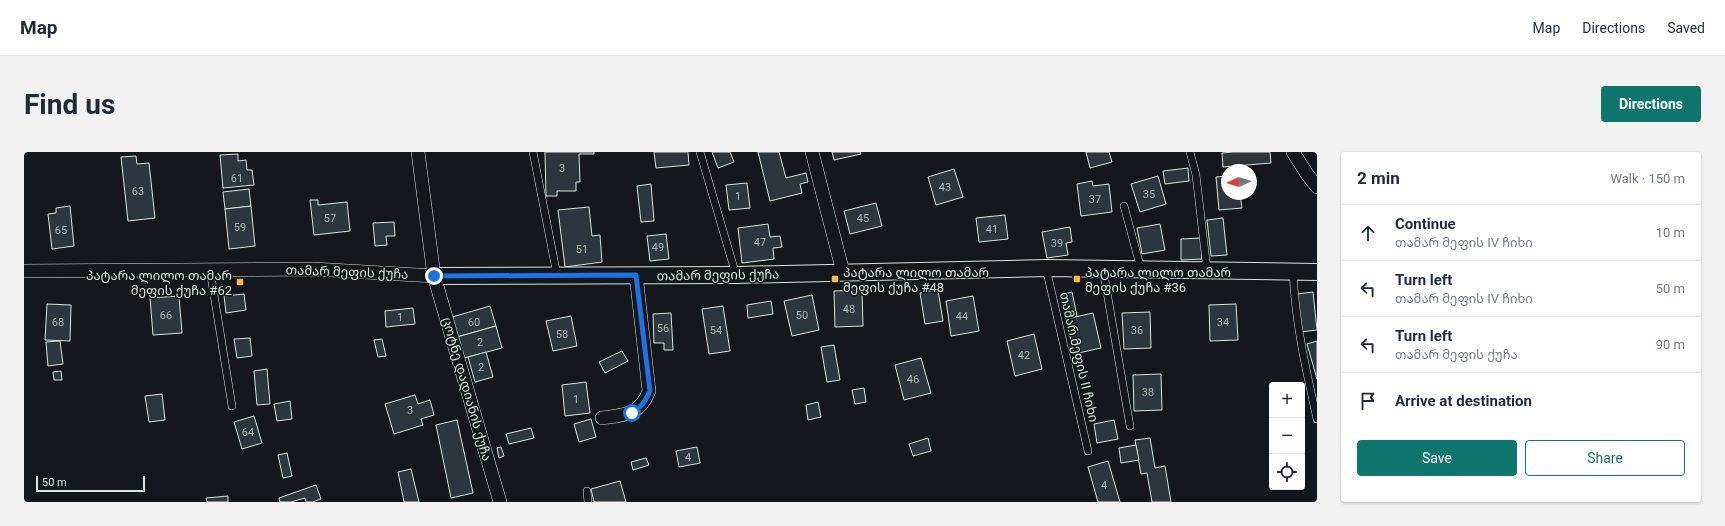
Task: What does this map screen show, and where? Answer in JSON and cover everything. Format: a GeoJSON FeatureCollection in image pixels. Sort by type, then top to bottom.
{"type":"FeatureCollection","features":[{"type":"Feature","properties":{"kind":"street","name":"ცოტნე დადიანის ქუჩა"},"geometry":{"type":"LineString","coordinates":[[418,152],[434,276],[500,502]]}},
{"type":"Feature","properties":{"kind":"street"},"geometry":{"type":"LineString","coordinates":[[812,152],[843,272]]}},
{"type":"Feature","properties":{"kind":"street"},"geometry":{"type":"LineString","coordinates":[[1293,152],[1307,174],[1317,186]]}},
{"type":"Feature","properties":{"kind":"street","name":"თამარ მეფის ქუჩა"},"geometry":{"type":"LineString","coordinates":[[24,271],[313,269],[434,276],[736,275],[1046,268],[1317,272]]}},
{"type":"Feature","properties":{"kind":"street"},"geometry":{"type":"LineString","coordinates":[[602,418],[632,413],[640,408],[646,401],[650,391],[636,275]]}},
{"type":"Feature","properties":{"kind":"lane"},"geometry":{"type":"LineString","coordinates":[[533,152],[557,275]]}},
{"type":"Feature","properties":{"kind":"lane"},"geometry":{"type":"LineString","coordinates":[[700,152],[736,275]]}},
{"type":"Feature","properties":{"kind":"lane"},"geometry":{"type":"LineString","coordinates":[[1190,152],[1196,175],[1207,270]]}},
{"type":"Feature","properties":{"kind":"lane"},"geometry":{"type":"LineString","coordinates":[[1124,206],[1141,269]]}},
{"type":"Feature","properties":{"kind":"lane","name":"თამარ მეფის II ჩიხი"},"geometry":{"type":"LineString","coordinates":[[1046,268],[1088,451]]}},
{"type":"Feature","properties":{"kind":"lane"},"geometry":{"type":"LineString","coordinates":[[1103,269],[1130,426]]}},
{"type":"Feature","properties":{"kind":"lane"},"geometry":{"type":"LineString","coordinates":[[210,270],[232,406]]}},
{"type":"Feature","properties":{"kind":"lane"},"geometry":{"type":"LineString","coordinates":[[1293,271],[1294,297],[1302,350],[1317,419]]}},
{"type":"Feature","properties":{"kind":"lane"},"geometry":{"type":"LineString","coordinates":[[587,491],[588,502]]}},
{"type":"Feature","properties":{"kind":"building"},"geometry":{"type":"Polygon","coordinates":[[[545,152],[594,152],[594,154],[579,154],[580,182],[576,182],[576,191],[557,191],[557,196],[546,196],[545,152]]]}},
{"type":"Feature","properties":{"kind":"building"},"geometry":{"type":"Polygon","coordinates":[[[654,152],[688,152],[689,165],[656,168],[654,152]]]}},
{"type":"Feature","properties":{"kind":"building"},"geometry":{"type":"Polygon","coordinates":[[[712,152],[730,152],[734,162],[718,168],[712,152]]]}},
{"type":"Feature","properties":{"kind":"building"},"geometry":{"type":"Polygon","coordinates":[[[758,152],[779,152],[786,178],[806,173],[808,182],[800,184],[802,193],[770,201],[758,152]]]}},
{"type":"Feature","properties":{"kind":"building"},"geometry":{"type":"Polygon","coordinates":[[[832,152],[860,152],[861,154],[834,160],[832,152]]]}},
{"type":"Feature","properties":{"kind":"building"},"geometry":{"type":"Polygon","coordinates":[[[1086,152],[1109,152],[1112,162],[1090,168],[1086,152]]]}},
{"type":"Feature","properties":{"kind":"building"},"geometry":{"type":"Polygon","coordinates":[[[1270,152],[1271,163],[1223,164],[1222,153],[1270,152]]]}},
{"type":"Feature","properties":{"kind":"building"},"geometry":{"type":"Polygon","coordinates":[[[238,154],[238,161],[246,160],[247,170],[252,170],[254,185],[223,188],[220,155],[238,154]]]}},
{"type":"Feature","properties":{"kind":"building"},"geometry":{"type":"Polygon","coordinates":[[[136,156],[137,164],[149,163],[155,218],[128,221],[121,157],[136,156]]]}},
{"type":"Feature","properties":{"kind":"building"},"geometry":{"type":"Polygon","coordinates":[[[1188,168],[1189,181],[1165,184],[1163,171],[1188,168]]]}},
{"type":"Feature","properties":{"kind":"building"},"geometry":{"type":"Polygon","coordinates":[[[954,169],[963,197],[936,205],[928,177],[954,169]]]}},
{"type":"Feature","properties":{"kind":"building"},"geometry":{"type":"Polygon","coordinates":[[[1158,176],[1166,204],[1140,212],[1131,184],[1158,176]]]}},
{"type":"Feature","properties":{"kind":"building"},"geometry":{"type":"Polygon","coordinates":[[[1216,177],[1221,177],[1221,200],[1241,200],[1242,208],[1219,210],[1216,177]]]}},
{"type":"Feature","properties":{"kind":"building"},"geometry":{"type":"Polygon","coordinates":[[[1092,181],[1093,186],[1109,184],[1112,212],[1081,216],[1077,184],[1092,181]]]}},
{"type":"Feature","properties":{"kind":"building"},"geometry":{"type":"Polygon","coordinates":[[[747,183],[750,208],[729,210],[726,185],[747,183]]]}},
{"type":"Feature","properties":{"kind":"building"},"geometry":{"type":"Polygon","coordinates":[[[651,184],[654,221],[641,222],[637,186],[651,184]]]}},
{"type":"Feature","properties":{"kind":"building"},"geometry":{"type":"Polygon","coordinates":[[[249,189],[251,206],[225,209],[223,192],[249,189]]]}},
{"type":"Feature","properties":{"kind":"building"},"geometry":{"type":"Polygon","coordinates":[[[310,200],[318,200],[318,205],[347,202],[350,231],[314,235],[310,200]]]}},
{"type":"Feature","properties":{"kind":"building"},"geometry":{"type":"Polygon","coordinates":[[[876,203],[882,226],[850,234],[844,211],[876,203]]]}},
{"type":"Feature","properties":{"kind":"building"},"geometry":{"type":"Polygon","coordinates":[[[70,206],[74,246],[52,249],[48,214],[56,213],[56,208],[70,206]]]}},
{"type":"Feature","properties":{"kind":"building"},"geometry":{"type":"Polygon","coordinates":[[[251,206],[255,246],[229,249],[225,209],[251,206]]]}},
{"type":"Feature","properties":{"kind":"building"},"geometry":{"type":"Polygon","coordinates":[[[589,207],[592,236],[600,235],[602,262],[565,267],[558,210],[589,207]]]}},
{"type":"Feature","properties":{"kind":"building"},"geometry":{"type":"Polygon","coordinates":[[[1005,215],[1008,239],[979,242],[976,218],[1005,215]]]}},
{"type":"Feature","properties":{"kind":"building"},"geometry":{"type":"Polygon","coordinates":[[[1223,218],[1227,255],[1211,256],[1207,220],[1223,218]]]}},
{"type":"Feature","properties":{"kind":"building"},"geometry":{"type":"Polygon","coordinates":[[[394,222],[395,236],[386,236],[387,245],[375,246],[373,223],[394,222]]]}},
{"type":"Feature","properties":{"kind":"building"},"geometry":{"type":"Polygon","coordinates":[[[768,224],[770,237],[780,236],[782,247],[773,248],[774,259],[742,263],[738,228],[768,224]]]}},
{"type":"Feature","properties":{"kind":"building"},"geometry":{"type":"Polygon","coordinates":[[[1160,224],[1165,250],[1142,254],[1137,228],[1160,224]]]}},
{"type":"Feature","properties":{"kind":"building"},"geometry":{"type":"Polygon","coordinates":[[[1070,227],[1072,242],[1066,243],[1068,255],[1047,258],[1042,232],[1070,227]]]}},
{"type":"Feature","properties":{"kind":"building"},"geometry":{"type":"Polygon","coordinates":[[[666,234],[669,259],[650,261],[647,236],[666,234]]]}},
{"type":"Feature","properties":{"kind":"building"},"geometry":{"type":"Polygon","coordinates":[[[1201,238],[1202,259],[1181,260],[1181,239],[1201,238]]]}},
{"type":"Feature","properties":{"kind":"building"},"geometry":{"type":"Polygon","coordinates":[[[862,290],[863,326],[835,327],[834,291],[862,290]]]}},
{"type":"Feature","properties":{"kind":"building"},"geometry":{"type":"Polygon","coordinates":[[[938,290],[943,321],[925,324],[920,293],[938,290]]]}},
{"type":"Feature","properties":{"kind":"building"},"geometry":{"type":"Polygon","coordinates":[[[1072,292],[1077,316],[1066,319],[1061,295],[1072,292]]]}},
{"type":"Feature","properties":{"kind":"building"},"geometry":{"type":"Polygon","coordinates":[[[1313,292],[1317,330],[1301,332],[1297,294],[1313,292]]]}},
{"type":"Feature","properties":{"kind":"building"},"geometry":{"type":"Polygon","coordinates":[[[244,294],[246,310],[226,313],[224,296],[244,294]]]}},
{"type":"Feature","properties":{"kind":"building"},"geometry":{"type":"Polygon","coordinates":[[[812,295],[819,330],[792,336],[784,301],[812,295]]]}},
{"type":"Feature","properties":{"kind":"building"},"geometry":{"type":"Polygon","coordinates":[[[179,296],[182,333],[153,335],[150,298],[179,296]]]}},
{"type":"Feature","properties":{"kind":"building"},"geometry":{"type":"Polygon","coordinates":[[[973,296],[979,331],[951,336],[946,301],[973,296]]]}},
{"type":"Feature","properties":{"kind":"building"},"geometry":{"type":"Polygon","coordinates":[[[771,301],[773,314],[748,318],[747,305],[771,301]]]}},
{"type":"Feature","properties":{"kind":"building"},"geometry":{"type":"Polygon","coordinates":[[[47,304],[71,305],[70,341],[45,340],[47,304]]]}},
{"type":"Feature","properties":{"kind":"building"},"geometry":{"type":"Polygon","coordinates":[[[1236,304],[1238,340],[1210,341],[1209,305],[1236,304]]]}},
{"type":"Feature","properties":{"kind":"building"},"geometry":{"type":"Polygon","coordinates":[[[490,306],[496,326],[457,337],[452,317],[490,306]]]}},
{"type":"Feature","properties":{"kind":"building"},"geometry":{"type":"Polygon","coordinates":[[[723,306],[730,351],[709,354],[702,309],[723,306]]]}},
{"type":"Feature","properties":{"kind":"building"},"geometry":{"type":"Polygon","coordinates":[[[413,308],[415,324],[386,327],[385,311],[413,308]]]}},
{"type":"Feature","properties":{"kind":"building"},"geometry":{"type":"Polygon","coordinates":[[[1150,312],[1151,348],[1124,349],[1122,313],[1150,312]]]}},
{"type":"Feature","properties":{"kind":"building"},"geometry":{"type":"Polygon","coordinates":[[[671,313],[673,350],[664,350],[664,343],[654,343],[653,314],[671,313]]]}},
{"type":"Feature","properties":{"kind":"building"},"geometry":{"type":"Polygon","coordinates":[[[1093,313],[1101,348],[1074,354],[1066,319],[1093,313]]]}},
{"type":"Feature","properties":{"kind":"building"},"geometry":{"type":"Polygon","coordinates":[[[571,316],[577,346],[553,351],[546,321],[571,316]]]}},
{"type":"Feature","properties":{"kind":"building"},"geometry":{"type":"Polygon","coordinates":[[[496,326],[502,348],[464,358],[457,337],[496,326]]]}},
{"type":"Feature","properties":{"kind":"building"},"geometry":{"type":"Polygon","coordinates":[[[1034,334],[1042,369],[1015,376],[1007,341],[1034,334]]]}},
{"type":"Feature","properties":{"kind":"building"},"geometry":{"type":"Polygon","coordinates":[[[250,338],[252,356],[237,358],[234,339],[250,338]]]}},
{"type":"Feature","properties":{"kind":"building"},"geometry":{"type":"Polygon","coordinates":[[[382,339],[386,356],[378,357],[374,340],[382,339]]]}},
{"type":"Feature","properties":{"kind":"building"},"geometry":{"type":"Polygon","coordinates":[[[60,341],[63,364],[48,366],[46,342],[60,341]]]}},
{"type":"Feature","properties":{"kind":"building"},"geometry":{"type":"Polygon","coordinates":[[[1317,341],[1317,379],[1307,344],[1317,341]]]}},
{"type":"Feature","properties":{"kind":"building"},"geometry":{"type":"Polygon","coordinates":[[[834,345],[840,380],[827,382],[821,347],[834,345]]]}},
{"type":"Feature","properties":{"kind":"building"},"geometry":{"type":"Polygon","coordinates":[[[622,351],[628,361],[605,373],[599,362],[622,351]]]}},
{"type":"Feature","properties":{"kind":"building"},"geometry":{"type":"Polygon","coordinates":[[[486,352],[493,377],[475,382],[468,357],[486,352]]]}},
{"type":"Feature","properties":{"kind":"building"},"geometry":{"type":"Polygon","coordinates":[[[921,358],[931,393],[904,400],[895,365],[921,358]]]}},
{"type":"Feature","properties":{"kind":"building"},"geometry":{"type":"Polygon","coordinates":[[[267,369],[270,404],[257,405],[254,371],[267,369]]]}},
{"type":"Feature","properties":{"kind":"building"},"geometry":{"type":"Polygon","coordinates":[[[61,371],[62,380],[54,380],[53,372],[61,371]]]}},
{"type":"Feature","properties":{"kind":"building"},"geometry":{"type":"Polygon","coordinates":[[[1161,374],[1162,410],[1134,411],[1133,375],[1161,374]]]}},
{"type":"Feature","properties":{"kind":"building"},"geometry":{"type":"Polygon","coordinates":[[[586,382],[590,413],[565,416],[562,385],[586,382]]]}},
{"type":"Feature","properties":{"kind":"building"},"geometry":{"type":"Polygon","coordinates":[[[864,388],[866,402],[855,404],[852,390],[864,388]]]}},
{"type":"Feature","properties":{"kind":"building"},"geometry":{"type":"Polygon","coordinates":[[[162,394],[165,420],[149,422],[145,396],[162,394]]]}},
{"type":"Feature","properties":{"kind":"building"},"geometry":{"type":"Polygon","coordinates":[[[415,395],[418,404],[430,400],[434,415],[421,419],[423,425],[394,434],[385,404],[415,395]]]}},
{"type":"Feature","properties":{"kind":"building"},"geometry":{"type":"Polygon","coordinates":[[[290,401],[292,419],[277,421],[274,404],[290,401]]]}},
{"type":"Feature","properties":{"kind":"building"},"geometry":{"type":"Polygon","coordinates":[[[818,402],[821,417],[808,420],[806,405],[818,402]]]}},
{"type":"Feature","properties":{"kind":"building"},"geometry":{"type":"Polygon","coordinates":[[[254,416],[262,443],[242,449],[234,422],[254,416]]]}},
{"type":"Feature","properties":{"kind":"building"},"geometry":{"type":"Polygon","coordinates":[[[591,419],[596,437],[579,442],[574,424],[591,419]]]}},
{"type":"Feature","properties":{"kind":"building"},"geometry":{"type":"Polygon","coordinates":[[[457,420],[473,493],[451,498],[436,425],[457,420]]]}},
{"type":"Feature","properties":{"kind":"building"},"geometry":{"type":"Polygon","coordinates":[[[1114,420],[1118,439],[1097,443],[1094,424],[1114,420]]]}},
{"type":"Feature","properties":{"kind":"building"},"geometry":{"type":"Polygon","coordinates":[[[531,428],[534,438],[509,444],[506,434],[531,428]]]}},
{"type":"Feature","properties":{"kind":"building"},"geometry":{"type":"Polygon","coordinates":[[[928,438],[931,451],[913,456],[909,444],[928,438]]]}},
{"type":"Feature","properties":{"kind":"building"},"geometry":{"type":"Polygon","coordinates":[[[1150,438],[1155,468],[1165,466],[1171,502],[1152,502],[1147,473],[1141,474],[1135,440],[1150,438]]]}},
{"type":"Feature","properties":{"kind":"building"},"geometry":{"type":"Polygon","coordinates":[[[1136,445],[1139,460],[1121,463],[1119,448],[1136,445]]]}},
{"type":"Feature","properties":{"kind":"building"},"geometry":{"type":"Polygon","coordinates":[[[501,447],[504,456],[499,458],[497,448],[501,447]]]}},
{"type":"Feature","properties":{"kind":"building"},"geometry":{"type":"Polygon","coordinates":[[[697,447],[700,463],[679,467],[676,451],[697,447]]]}},
{"type":"Feature","properties":{"kind":"building"},"geometry":{"type":"Polygon","coordinates":[[[287,453],[292,476],[283,478],[278,455],[287,453]]]}},
{"type":"Feature","properties":{"kind":"building"},"geometry":{"type":"Polygon","coordinates":[[[646,458],[649,465],[633,470],[631,462],[646,458]]]}},
{"type":"Feature","properties":{"kind":"building"},"geometry":{"type":"Polygon","coordinates":[[[1108,461],[1120,502],[1098,502],[1088,467],[1108,461]]]}},
{"type":"Feature","properties":{"kind":"building"},"geometry":{"type":"Polygon","coordinates":[[[411,469],[419,502],[404,502],[398,472],[411,469]]]}},
{"type":"Feature","properties":{"kind":"building"},"geometry":{"type":"Polygon","coordinates":[[[620,481],[626,502],[594,502],[591,489],[620,481]]]}},
{"type":"Feature","properties":{"kind":"building"},"geometry":{"type":"Polygon","coordinates":[[[316,485],[321,499],[312,502],[306,502],[305,498],[291,502],[280,502],[279,498],[316,485]]]}},
{"type":"Feature","properties":{"kind":"building"},"geometry":{"type":"Polygon","coordinates":[[[228,496],[228,502],[207,502],[206,498],[228,496]]]}},
{"type":"Feature","properties":{"kind":"place","name":"პატარა ლილო თამარ მეფის ქუჩა #48"},"geometry":{"type":"Point","coordinates":[835,279]}},
{"type":"Feature","properties":{"kind":"place","name":"პატარა ლილო თამარ მეფის ქუჩა #36"},"geometry":{"type":"Point","coordinates":[1077,279]}},
{"type":"Feature","properties":{"kind":"place","name":"პატარა ლილო თამარ მეფის ქუჩა #62"},"geometry":{"type":"Point","coordinates":[240,282]}},
{"type":"Feature","properties":{"kind":"route"},"geometry":{"type":"LineString","coordinates":[[434,276],[636,275],[650,391],[646,401],[640,408],[632,413]]}}]}
